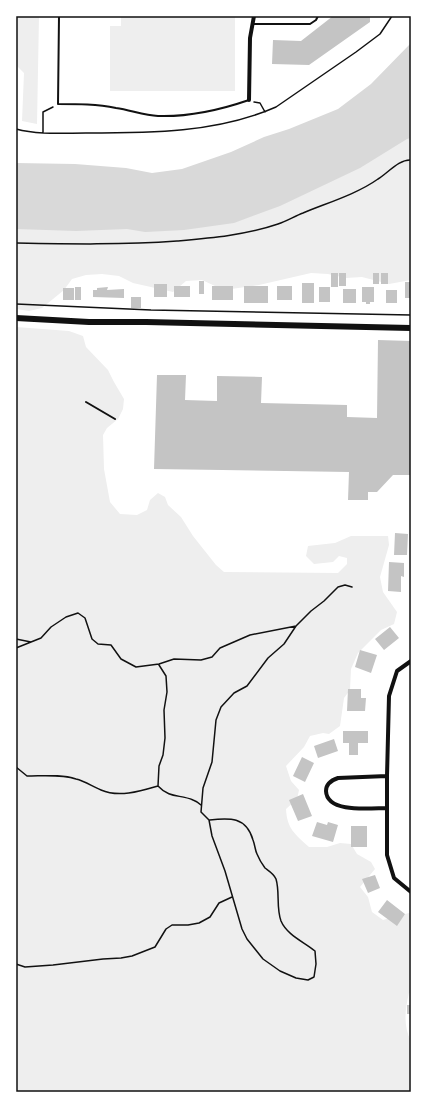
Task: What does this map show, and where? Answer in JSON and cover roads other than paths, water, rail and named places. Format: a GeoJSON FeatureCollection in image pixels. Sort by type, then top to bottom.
{"type":"FeatureCollection","features":[{"type":"Feature","properties":{"kind":"main road"},"geometry":{"type":"LineString","coordinates":[[16,318],[89,322],[411,328]]}},
{"type":"Feature","properties":{"kind":"street"},"geometry":{"type":"LineString","coordinates":[[249,100],[250,38],[254,16]]}},
{"type":"Feature","properties":{"kind":"street"},"geometry":{"type":"LineString","coordinates":[[411,661],[397,671],[389,696],[387,776],[387,855],[394,878],[411,892]]}},
{"type":"Feature","properties":{"kind":"street"},"geometry":{"type":"LineString","coordinates":[[387,776],[338,778],[332,780],[326,789],[332,802],[343,808],[387,808]]}},
{"type":"Feature","properties":{"kind":"lane"},"geometry":{"type":"LineString","coordinates":[[59,16],[58,104],[94,104],[157,116],[203,112],[224,108],[249,100]]}},
{"type":"Feature","properties":{"kind":"lane"},"geometry":{"type":"LineString","coordinates":[[253,24],[310,24],[316,20],[318,16]]}},
{"type":"Feature","properties":{"kind":"lane"},"geometry":{"type":"LineString","coordinates":[[86,402],[115,419]]}}]}
